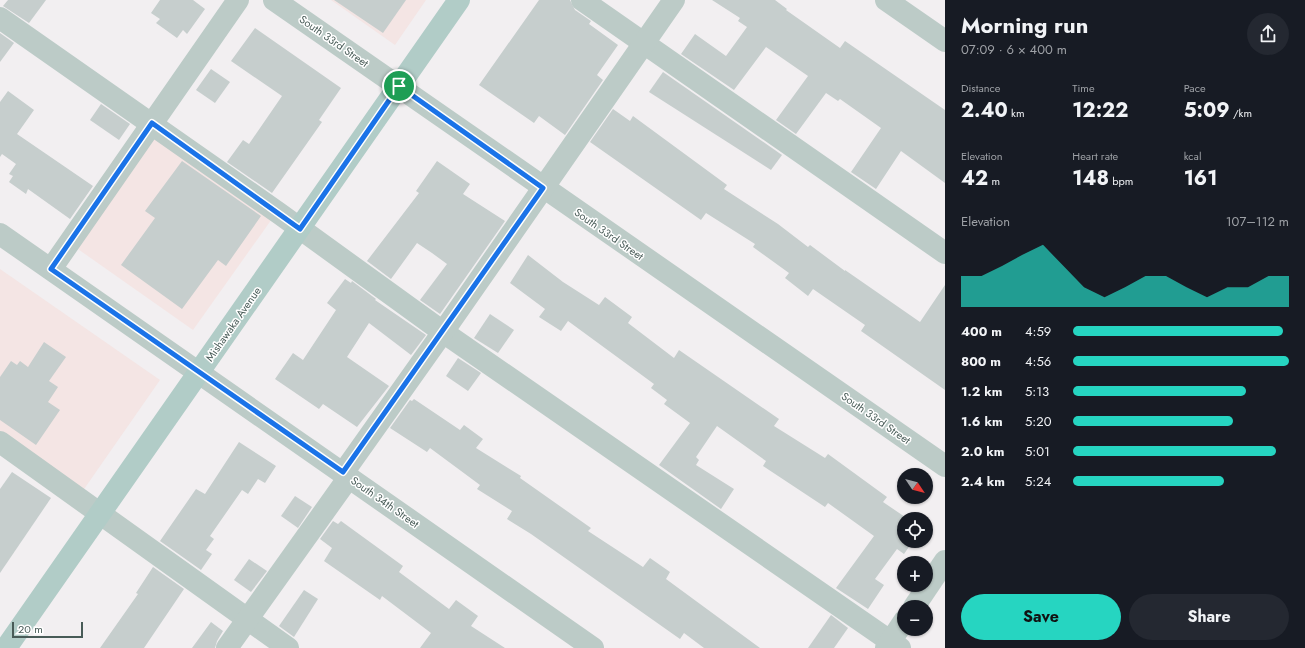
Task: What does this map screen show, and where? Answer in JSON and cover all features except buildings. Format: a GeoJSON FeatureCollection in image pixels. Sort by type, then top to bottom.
{"type":"FeatureCollection","features":[{"type":"Feature","properties":{"kind":"main road","name":"Mishawaka Avenue"},"geometry":{"type":"LineString","coordinates":[[6,648],[459,0]]}},
{"type":"Feature","properties":{"kind":"street"},"geometry":{"type":"LineString","coordinates":[[51,269],[238,0]]}},
{"type":"Feature","properties":{"kind":"street","name":"South 33rd Street"},"geometry":{"type":"LineString","coordinates":[[274,0],[945,466]]}},
{"type":"Feature","properties":{"kind":"street"},"geometry":{"type":"LineString","coordinates":[[582,0],[945,253]]}},
{"type":"Feature","properties":{"kind":"street"},"geometry":{"type":"LineString","coordinates":[[227,648],[443,332],[674,0]]}},
{"type":"Feature","properties":{"kind":"street"},"geometry":{"type":"LineString","coordinates":[[886,0],[945,41]]}},
{"type":"Feature","properties":{"kind":"street"},"geometry":{"type":"LineString","coordinates":[[0,18],[152,123],[443,332],[892,646],[897,636]]}},
{"type":"Feature","properties":{"kind":"street","name":"South 34th Street"},"geometry":{"type":"LineString","coordinates":[[0,234],[200,371],[593,648]]}},
{"type":"Feature","properties":{"kind":"street"},"geometry":{"type":"LineString","coordinates":[[0,442],[288,648]]}},
{"type":"Feature","properties":{"kind":"street"},"geometry":{"type":"LineString","coordinates":[[919,600],[945,561]]}},
{"type":"Feature","properties":{"kind":"shaded area"},"geometry":{"type":"Polygon","coordinates":[[[331,0],[426,0],[395,45],[331,0]]]}},
{"type":"Feature","properties":{"kind":"shaded area"},"geometry":{"type":"Polygon","coordinates":[[[155,132],[274,216],[193,330],[75,247],[155,132]]]}},
{"type":"Feature","properties":{"kind":"shaded area"},"geometry":{"type":"Polygon","coordinates":[[[0,269],[160,380],[82,492],[0,434],[0,269]]]}},
{"type":"Feature","properties":{"kind":"route"},"geometry":{"type":"LineString","coordinates":[[399,86],[543,188],[343,472],[200,371],[51,269],[152,123],[300,229],[399,86]]}}]}
